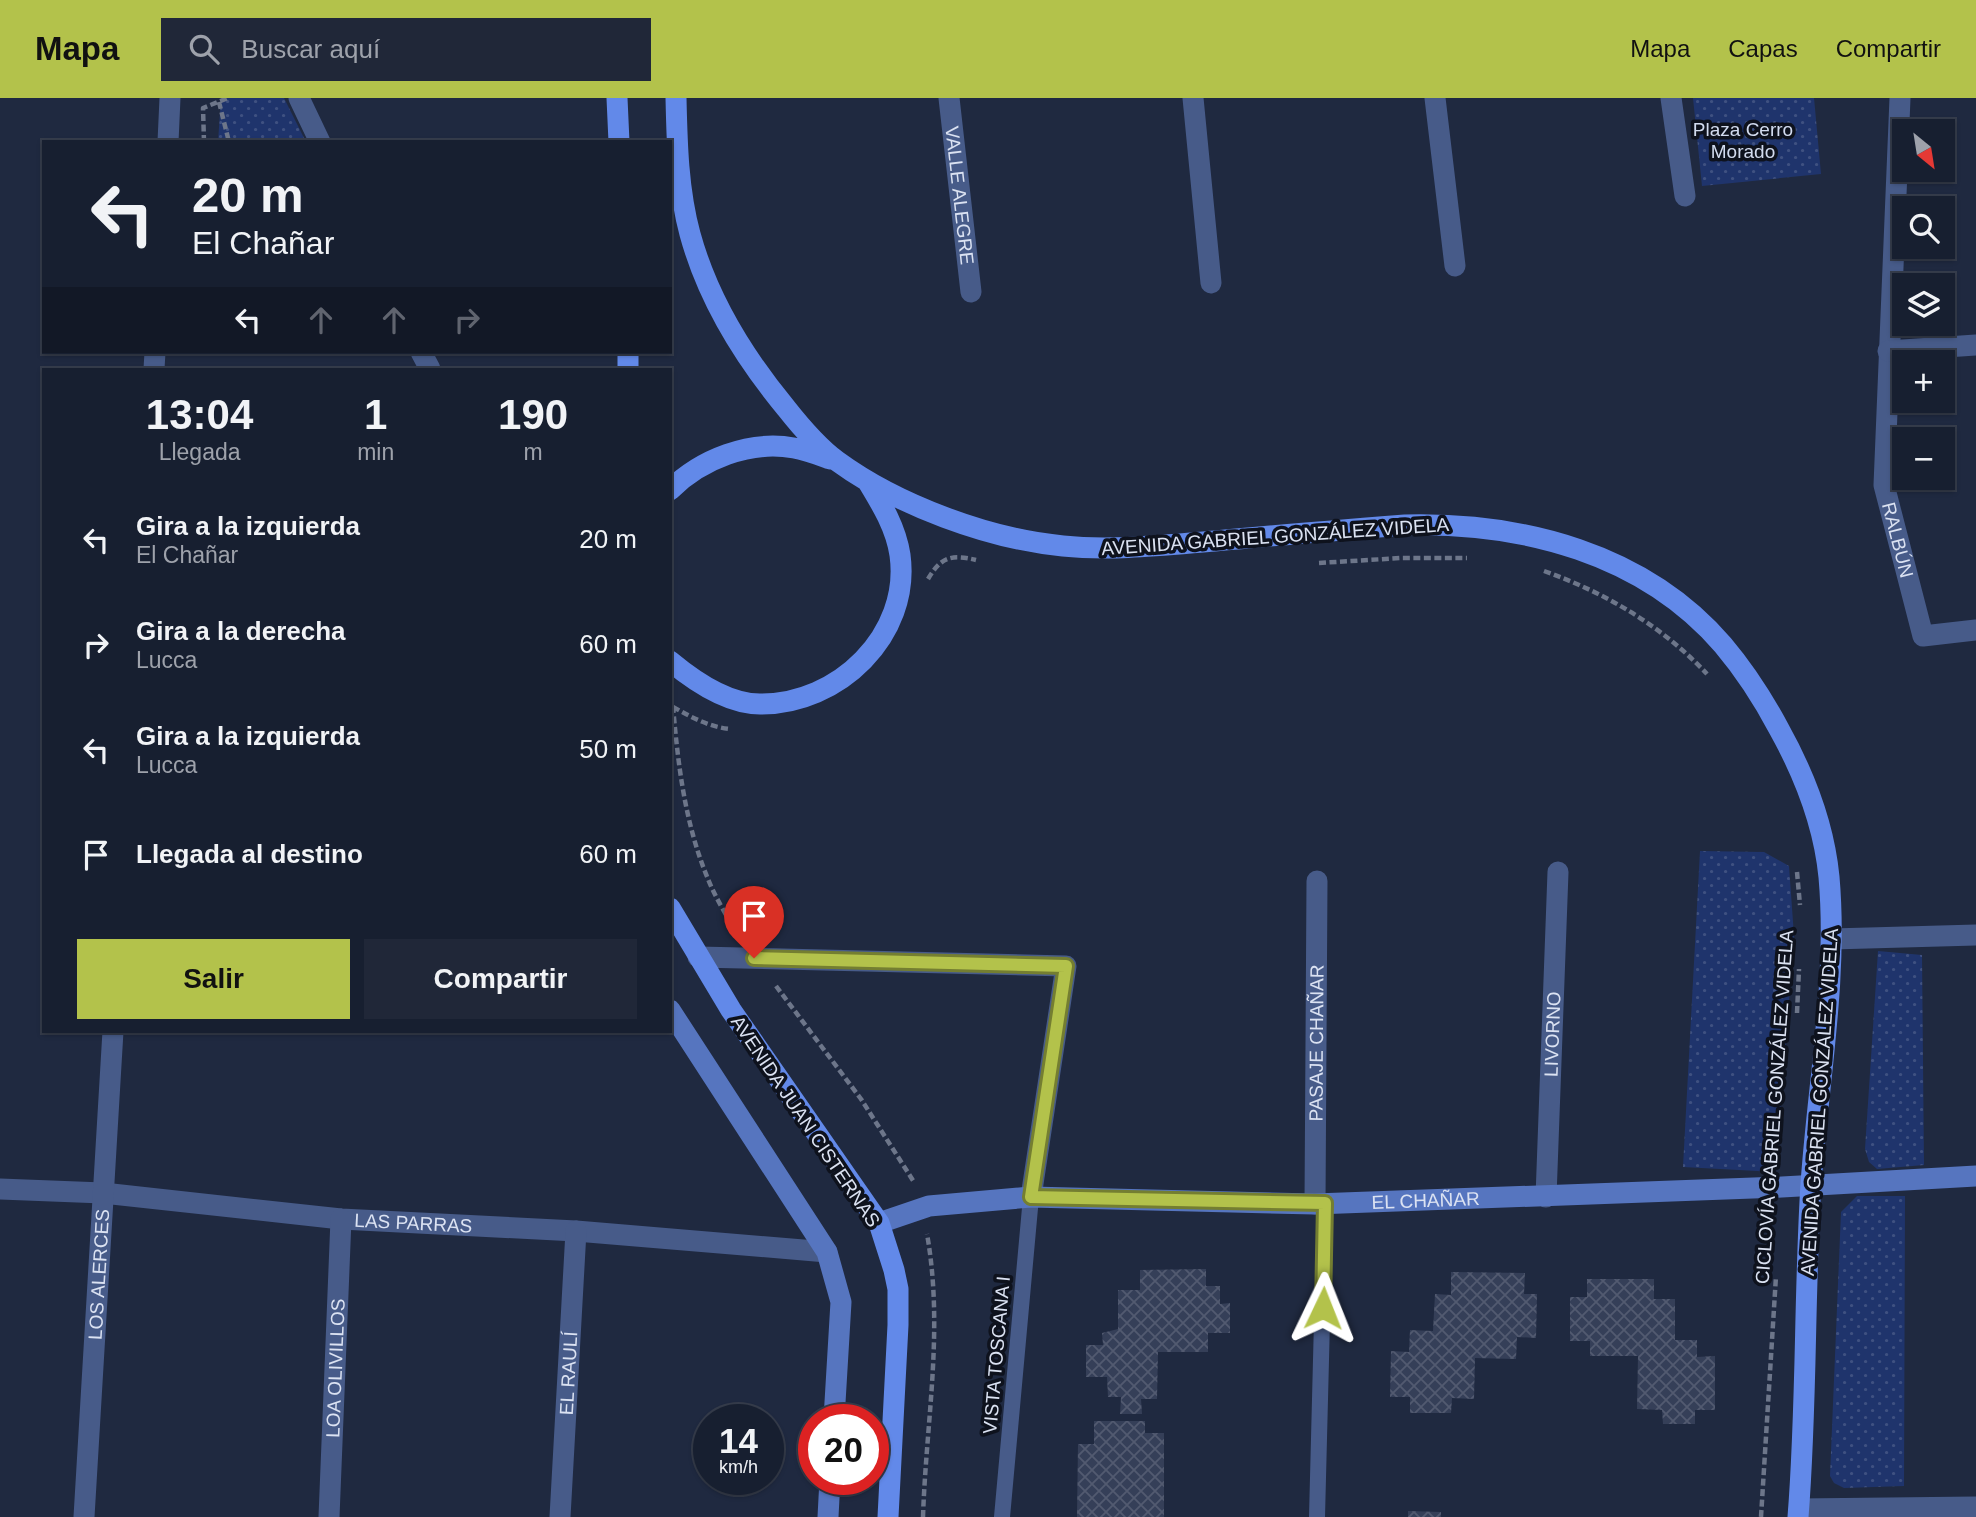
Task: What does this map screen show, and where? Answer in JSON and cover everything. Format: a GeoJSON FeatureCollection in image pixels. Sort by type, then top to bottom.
{"type":"FeatureCollection","features":[{"type":"Feature","properties":{"kind":"main road"},"geometry":{"type":"LineString","coordinates":[[617,98],[619,140]]}},
{"type":"Feature","properties":{"kind":"main road"},"geometry":{"type":"LineString","coordinates":[[676,98],[680,177],[689,232],[707,286],[738,343],[770,389],[803,429],[836,460]]}},
{"type":"Feature","properties":{"kind":"main road"},"geometry":{"type":"LineString","coordinates":[[672,489],[707,463],[745,449],[767,446],[794,447],[836,460]]}},
{"type":"Feature","properties":{"kind":"main road","name":"AVENIDA GABRIEL GONZÁLEZ VIDELA"},"geometry":{"type":"LineString","coordinates":[[836,460],[868,482],[945,518],[984,530],[1059,546],[1087,548],[1165,545],[1405,525],[1445,524],[1525,533],[1563,543],[1600,558],[1670,596],[1722,643],[1769,710],[1796,761],[1821,833],[1829,873],[1832,939],[1811,1185],[1798,1513]]}},
{"type":"Feature","properties":{"kind":"main road"},"geometry":{"type":"LineString","coordinates":[[672,662],[707,688],[758,705],[802,698],[827,688],[867,657],[880,641],[897,606],[900,570],[896,538],[886,512],[868,482]]}},
{"type":"Feature","properties":{"kind":"main road","name":"AVENIDA JUAN CISTERNAS"},"geometry":{"type":"LineString","coordinates":[[672,912],[731,1010],[879,1223],[898,1289],[888,1517]]}},
{"type":"Feature","properties":{"kind":"street"},"geometry":{"type":"LineString","coordinates":[[168,140],[170,98]]}},
{"type":"Feature","properties":{"kind":"street"},"geometry":{"type":"LineString","coordinates":[[299,98],[319,140]]}},
{"type":"Feature","properties":{"kind":"street","name":"VALLE ALEGRE"},"geometry":{"type":"LineString","coordinates":[[950,98],[971,292]]}},
{"type":"Feature","properties":{"kind":"street"},"geometry":{"type":"LineString","coordinates":[[1193,98],[1211,283]]}},
{"type":"Feature","properties":{"kind":"street"},"geometry":{"type":"LineString","coordinates":[[1435,98],[1455,266]]}},
{"type":"Feature","properties":{"kind":"street"},"geometry":{"type":"LineString","coordinates":[[1671,98],[1685,195]]}},
{"type":"Feature","properties":{"kind":"street","name":"RALBÚN"},"geometry":{"type":"LineString","coordinates":[[1899,98],[1884,485],[1923,636],[1976,629]]}},
{"type":"Feature","properties":{"kind":"street"},"geometry":{"type":"LineString","coordinates":[[1888,351],[1976,345]]}},
{"type":"Feature","properties":{"kind":"street","name":"LIVORNO"},"geometry":{"type":"LineString","coordinates":[[1546,1197],[1558,872]]}},
{"type":"Feature","properties":{"kind":"street","name":"PASAJE CHAÑAR"},"geometry":{"type":"LineString","coordinates":[[1317,881],[1320,1204]]}},
{"type":"Feature","properties":{"kind":"street"},"geometry":{"type":"LineString","coordinates":[[1832,939],[1976,936]]}},
{"type":"Feature","properties":{"kind":"street"},"geometry":{"type":"LineString","coordinates":[[698,957],[1066,966],[1031,1197]]}},
{"type":"Feature","properties":{"kind":"street"},"geometry":{"type":"LineString","coordinates":[[672,1013],[827,1252],[841,1302],[835,1404]]}},
{"type":"Feature","properties":{"kind":"street","name":"LOS ALERCES"},"geometry":{"type":"LineString","coordinates":[[84,1517],[113,1033]]}},
{"type":"Feature","properties":{"kind":"street","name":"EL CHAÑAR"},"geometry":{"type":"LineString","coordinates":[[879,1223],[929,1206],[1031,1197],[1320,1204],[1546,1197],[1976,1176]]}},
{"type":"Feature","properties":{"kind":"street","name":"LAS PARRAS"},"geometry":{"type":"LineString","coordinates":[[0,1189],[103,1193],[341,1219],[576,1231],[827,1252]]}},
{"type":"Feature","properties":{"kind":"street","name":"LOA OLIVILLOS"},"geometry":{"type":"LineString","coordinates":[[329,1517],[341,1219]]}},
{"type":"Feature","properties":{"kind":"street","name":"EL RAULÍ"},"geometry":{"type":"LineString","coordinates":[[560,1517],[576,1231]]}},
{"type":"Feature","properties":{"kind":"street"},"geometry":{"type":"LineString","coordinates":[[828,1517],[829,1495]]}},
{"type":"Feature","properties":{"kind":"street"},"geometry":{"type":"LineString","coordinates":[[1798,1513],[1976,1507]]}},
{"type":"Feature","properties":{"kind":"lane","name":"VISTA TOSCANA I"},"geometry":{"type":"LineString","coordinates":[[1002,1517],[1031,1197]]}},
{"type":"Feature","properties":{"kind":"lane"},"geometry":{"type":"LineString","coordinates":[[1317,1517],[1320,1204]]}},
{"type":"Feature","properties":{"kind":"path"},"geometry":{"type":"LineString","coordinates":[[204,140],[202,108],[228,98]]}},
{"type":"Feature","properties":{"kind":"path"},"geometry":{"type":"LineString","coordinates":[[219,102],[228,140]]}},
{"type":"Feature","properties":{"kind":"path"},"geometry":{"type":"LineString","coordinates":[[927,581],[937,564],[951,558],[978,560]]}},
{"type":"Feature","properties":{"kind":"path"},"geometry":{"type":"LineString","coordinates":[[1319,563],[1401,558],[1472,558]]}},
{"type":"Feature","properties":{"kind":"path"},"geometry":{"type":"LineString","coordinates":[[1540,570],[1574,582],[1629,610],[1685,651],[1714,682]]}},
{"type":"Feature","properties":{"kind":"path"},"geometry":{"type":"LineString","coordinates":[[673,707],[719,728],[732,730]]}},
{"type":"Feature","properties":{"kind":"path","name":"CICLOVÍA GABRIEL GONZÁLEZ VIDELA"},"geometry":{"type":"LineString","coordinates":[[1797,870],[1800,905]]}},
{"type":"Feature","properties":{"kind":"path","name":"CICLOVÍA GABRIEL GONZÁLEZ VIDELA"},"geometry":{"type":"LineString","coordinates":[[1796,1016],[1800,961]]}},
{"type":"Feature","properties":{"kind":"path","name":"CICLOVÍA GABRIEL GONZÁLEZ VIDELA"},"geometry":{"type":"LineString","coordinates":[[1761,1517],[1777,1270]]}},
{"type":"Feature","properties":{"kind":"green space"},"geometry":{"type":"Polygon","coordinates":[[[221,98],[284,98],[305,140],[218,140],[221,98]]]}},
{"type":"Feature","properties":{"kind":"green space","name":"Plaza Cerro Morado"},"geometry":{"type":"Polygon","coordinates":[[[1693,98],[1814,98],[1821,174],[1702,186],[1693,98]]]}},
{"type":"Feature","properties":{"kind":"green space"},"geometry":{"type":"Polygon","coordinates":[[[1700,851],[1764,852],[1789,866],[1794,936],[1776,1172],[1683,1167],[1700,851]]]}},
{"type":"Feature","properties":{"kind":"green space"},"geometry":{"type":"Polygon","coordinates":[[[1878,951],[1922,955],[1924,1165],[1877,1169],[1869,1162],[1865,1149],[1878,951]]]}},
{"type":"Feature","properties":{"kind":"green space"},"geometry":{"type":"Polygon","coordinates":[[[1857,1196],[1905,1196],[1904,1486],[1844,1488],[1834,1483],[1830,1476],[1841,1212],[1857,1196]]]}},
{"type":"Feature","properties":{"kind":"building"},"geometry":{"type":"Polygon","coordinates":[[[1206,1269],[1206,1286],[1220,1286],[1220,1304],[1230,1303],[1230,1333],[1208,1333],[1208,1352],[1158,1352],[1157,1399],[1141,1399],[1142,1414],[1120,1414],[1121,1397],[1108,1397],[1107,1377],[1086,1377],[1086,1345],[1103,1345],[1102,1333],[1118,1329],[1118,1290],[1140,1290],[1140,1270],[1206,1269]]]}},
{"type":"Feature","properties":{"kind":"building"},"geometry":{"type":"Polygon","coordinates":[[[1451,1272],[1525,1273],[1524,1294],[1537,1294],[1536,1338],[1517,1337],[1516,1359],[1475,1358],[1474,1399],[1452,1398],[1451,1413],[1410,1413],[1410,1397],[1390,1397],[1391,1351],[1409,1352],[1410,1330],[1433,1331],[1435,1294],[1451,1295],[1451,1272]]]}},
{"type":"Feature","properties":{"kind":"building"},"geometry":{"type":"Polygon","coordinates":[[[1587,1279],[1654,1279],[1654,1299],[1675,1299],[1675,1340],[1697,1340],[1697,1357],[1715,1356],[1715,1410],[1695,1410],[1695,1424],[1663,1424],[1662,1410],[1637,1409],[1638,1356],[1590,1356],[1590,1341],[1570,1341],[1570,1297],[1587,1297],[1587,1279]]]}},
{"type":"Feature","properties":{"kind":"building"},"geometry":{"type":"Polygon","coordinates":[[[1094,1421],[1145,1421],[1145,1433],[1164,1433],[1164,1517],[1077,1517],[1078,1444],[1094,1444],[1094,1421]]]}},
{"type":"Feature","properties":{"kind":"building"},"geometry":{"type":"Polygon","coordinates":[[[1408,1511],[1441,1512],[1441,1517],[1408,1517],[1408,1511]]]}},
{"type":"Feature","properties":{"kind":"route"},"geometry":{"type":"LineString","coordinates":[[754,958],[1066,966],[1031,1197],[1315,1205],[1325,1203],[1323,1308]]}}]}
